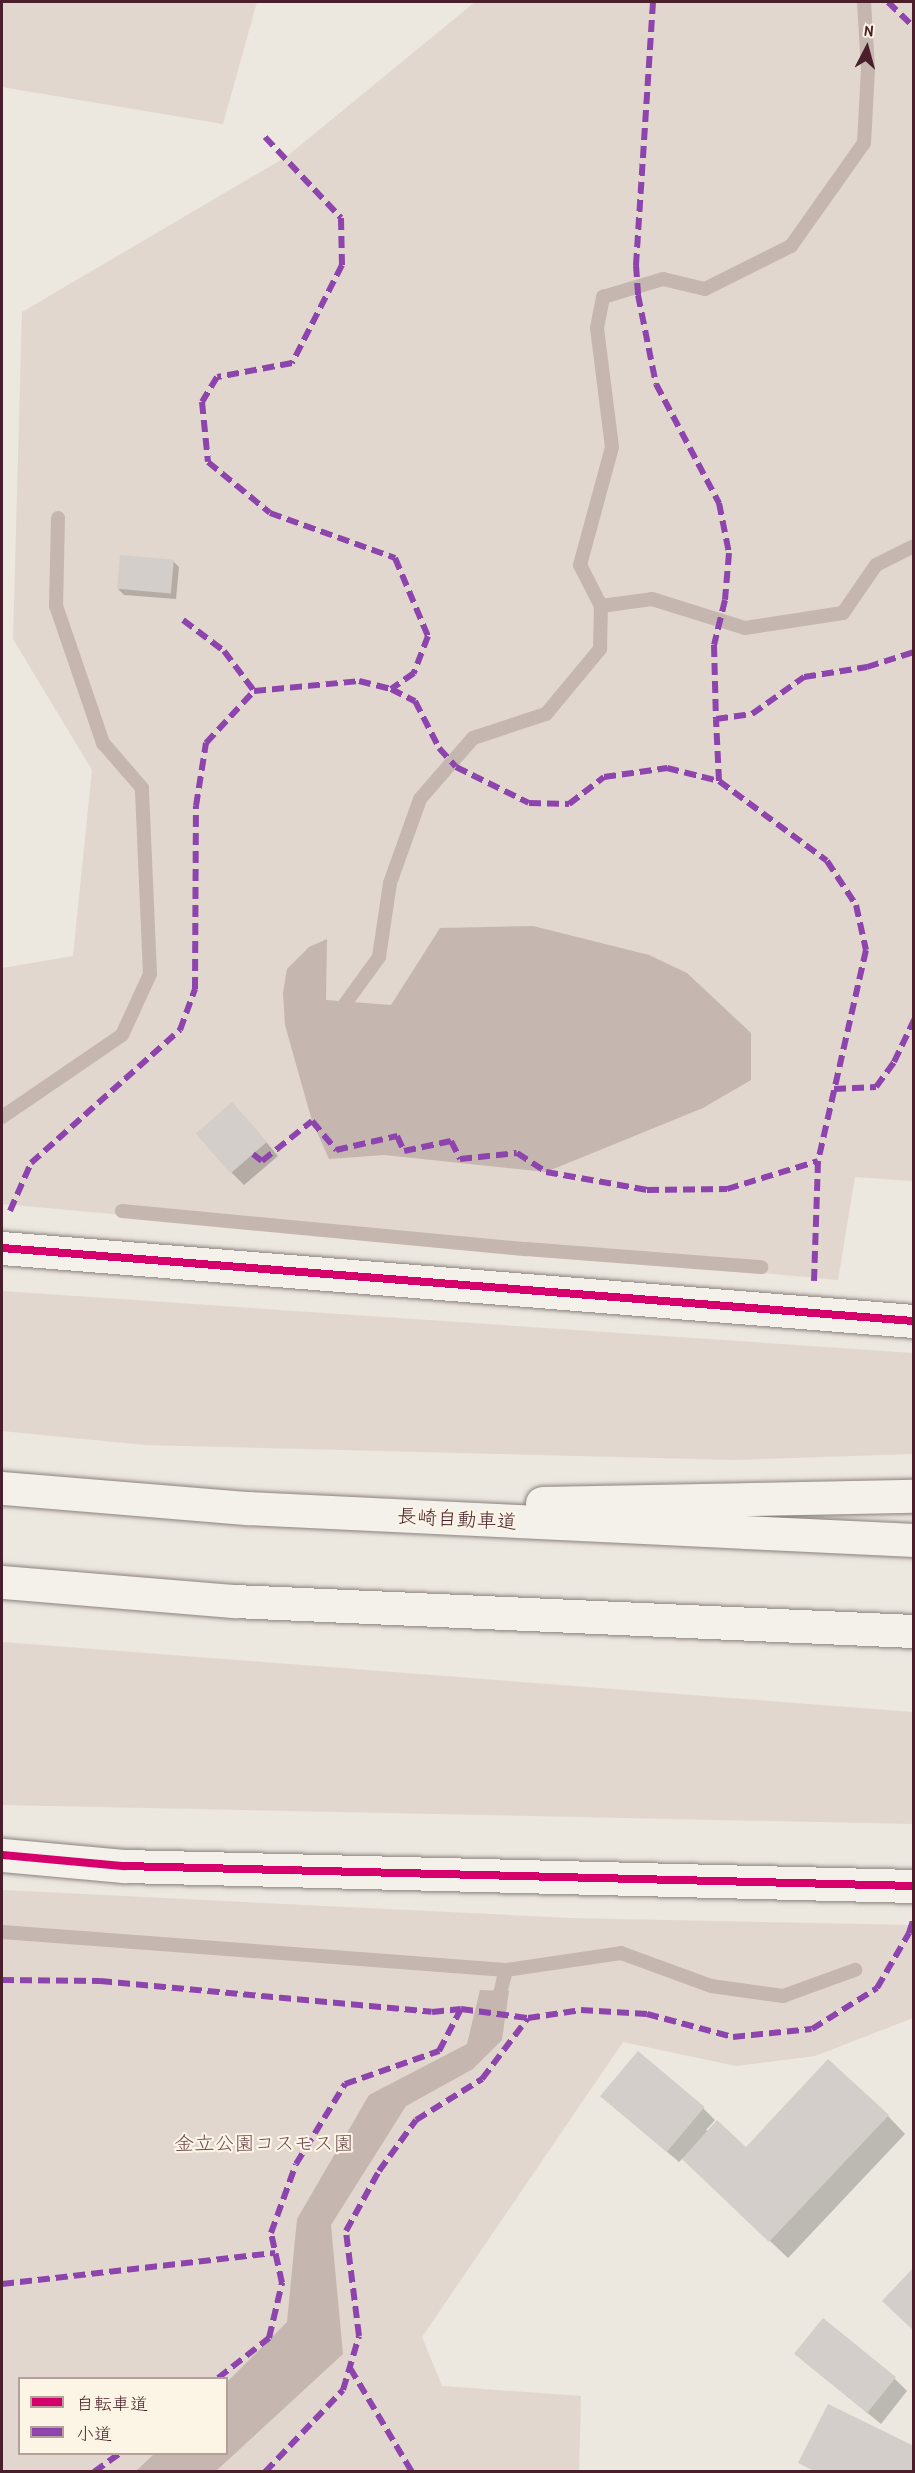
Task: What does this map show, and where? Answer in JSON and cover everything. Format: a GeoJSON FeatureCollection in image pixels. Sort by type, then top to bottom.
{"type":"FeatureCollection","features":[{"type":"Feature","properties":{"kind":"main road"},"geometry":{"type":"LineString","coordinates":[[2,1248],[914,1321]]}},
{"type":"Feature","properties":{"kind":"main road","name":"長崎自動車道"},"geometry":{"type":"LineString","coordinates":[[2,1488],[247,1508],[914,1540]]}},
{"type":"Feature","properties":{"kind":"main road"},"geometry":{"type":"LineString","coordinates":[[247,1508],[914,1496]]}},
{"type":"Feature","properties":{"kind":"main road"},"geometry":{"type":"LineString","coordinates":[[2,1582],[234,1601],[914,1631]]}},
{"type":"Feature","properties":{"kind":"main road"},"geometry":{"type":"LineString","coordinates":[[2,1855],[124,1866],[914,1886]]}},
{"type":"Feature","properties":{"kind":"green space"},"geometry":{"type":"Polygon","coordinates":[[[2,2],[257,2],[223,124],[2,87],[2,2]]]}},
{"type":"Feature","properties":{"kind":"green space"},"geometry":{"type":"Polygon","coordinates":[[[475,2],[913,2],[913,1181],[855,1177],[838,1280],[2,1204],[2,968],[73,956],[92,770],[13,639],[22,312],[286,157],[475,2]]]}},
{"type":"Feature","properties":{"kind":"green space"},"geometry":{"type":"Polygon","coordinates":[[[2,1291],[913,1353],[913,1454],[736,1460],[145,1445],[2,1431],[2,1291]]]}},
{"type":"Feature","properties":{"kind":"green space"},"geometry":{"type":"Polygon","coordinates":[[[2,1642],[913,1712],[913,1824],[2,1805],[2,1642]]]}},
{"type":"Feature","properties":{"kind":"green space","name":"金立公園コスモス園"},"geometry":{"type":"Polygon","coordinates":[[[2,1890],[569,1918],[913,1925],[913,2018],[815,2056],[736,2066],[623,2042],[422,2337],[442,2386],[581,2396],[579,2471],[2,2471],[2,1890]]]}},
{"type":"Feature","properties":{"kind":"shaded area"},"geometry":{"type":"Polygon","coordinates":[[[533,926],[649,955],[687,973],[751,1033],[751,1080],[703,1108],[546,1172],[384,1155],[329,1159],[312,1121],[285,1025],[283,993],[287,969],[309,947],[327,939],[326,1000],[391,1005],[440,928],[533,926]]]}},
{"type":"Feature","properties":{"kind":"shaded area"},"geometry":{"type":"Polygon","coordinates":[[[480,1990],[509,1991],[502,2040],[473,2069],[406,2106],[331,2225],[343,2354],[216,2471],[136,2471],[153,2455],[228,2455],[228,2381],[287,2322],[297,2219],[369,2095],[467,2044],[480,1990]]]}},
{"type":"Feature","properties":{"kind":"building"},"geometry":{"type":"Polygon","coordinates":[[[120,555],[174,560],[171,594],[117,589],[120,555]]]}},
{"type":"Feature","properties":{"kind":"building"},"geometry":{"type":"Polygon","coordinates":[[[232,1102],[267,1142],[231,1173],[196,1133],[232,1102]]]}},
{"type":"Feature","properties":{"kind":"building"},"geometry":{"type":"Polygon","coordinates":[[[638,2051],[705,2107],[667,2152],[600,2096],[638,2051]]]}},
{"type":"Feature","properties":{"kind":"building"},"geometry":{"type":"Polygon","coordinates":[[[828,2059],[889,2115],[769,2242],[682,2159],[717,2120],[746,2147],[828,2059]]]}},
{"type":"Feature","properties":{"kind":"building"},"geometry":{"type":"Polygon","coordinates":[[[914,2267],[914,2331],[882,2301],[914,2267]]]}},
{"type":"Feature","properties":{"kind":"building"},"geometry":{"type":"Polygon","coordinates":[[[823,2318],[896,2377],[867,2413],[794,2354],[823,2318]]]}},
{"type":"Feature","properties":{"kind":"building"},"geometry":{"type":"Polygon","coordinates":[[[828,2404],[914,2446],[914,2472],[816,2472],[798,2463],[828,2404]]]}},
{"type":"Feature","properties":{"kind":"waterway"},"geometry":{"type":"LineString","coordinates":[[345,1004],[379,957],[390,883],[420,799],[473,738],[546,714],[600,649],[601,606],[580,565],[612,447],[597,328],[603,297],[663,279],[705,289],[791,246],[864,143],[868,69],[864,2]]}},
{"type":"Feature","properties":{"kind":"waterway"},"geometry":{"type":"LineString","coordinates":[[2,1117],[122,1035],[150,974],[142,788],[103,743],[56,606],[58,518]]}},
{"type":"Feature","properties":{"kind":"waterway"},"geometry":{"type":"LineString","coordinates":[[601,606],[652,599],[745,628],[843,613],[876,565],[914,546]]}},
{"type":"Feature","properties":{"kind":"waterway"},"geometry":{"type":"LineString","coordinates":[[122,1211],[526,1249],[761,1267]]}},
{"type":"Feature","properties":{"kind":"waterway"},"geometry":{"type":"LineString","coordinates":[[2,1932],[506,1970],[621,1953],[711,1986],[783,1996],[855,1970]]}},
{"type":"Feature","properties":{"kind":"waterway"},"geometry":{"type":"LineString","coordinates":[[496,2009],[506,1970]]}},
{"type":"Feature","properties":{"kind":"marked path"},"geometry":{"type":"LineString","coordinates":[[653,2],[636,265],[638,295],[656,384],[719,503],[729,553],[725,600],[714,645],[716,719]]}},
{"type":"Feature","properties":{"kind":"marked path"},"geometry":{"type":"LineString","coordinates":[[888,2],[914,27]]}},
{"type":"Feature","properties":{"kind":"marked path"},"geometry":{"type":"LineString","coordinates":[[265,137],[341,218],[342,265],[292,363],[217,377],[202,402],[208,462],[270,513],[395,558],[428,636],[414,673],[391,689]]}},
{"type":"Feature","properties":{"kind":"marked path"},"geometry":{"type":"LineString","coordinates":[[183,620],[224,651],[254,691]]}},
{"type":"Feature","properties":{"kind":"marked path"},"geometry":{"type":"LineString","coordinates":[[719,781],[716,719],[752,714],[804,677],[867,667],[914,652]]}},
{"type":"Feature","properties":{"kind":"marked path"},"geometry":{"type":"LineString","coordinates":[[10,1211],[31,1163],[180,1030],[195,989],[196,806],[206,743],[254,691],[359,681],[391,689],[415,701],[439,748],[456,767],[529,803],[569,804],[604,777],[667,768],[719,781],[827,861],[856,905],[866,950],[818,1161],[814,1283]]}},
{"type":"Feature","properties":{"kind":"marked path"},"geometry":{"type":"LineString","coordinates":[[834,1089],[876,1087],[894,1062],[914,1020]]}},
{"type":"Feature","properties":{"kind":"marked path"},"geometry":{"type":"LineString","coordinates":[[253,1154],[262,1161],[312,1121],[336,1150],[397,1136],[404,1151],[451,1141],[460,1159],[517,1153],[546,1172],[647,1190],[727,1189],[818,1161]]}},
{"type":"Feature","properties":{"kind":"marked path"},"geometry":{"type":"LineString","coordinates":[[2,1980],[100,1981],[432,2012],[461,2009],[528,2018],[581,2010],[647,2014],[733,2037],[812,2029],[877,1988],[909,1933],[914,1918]]}},
{"type":"Feature","properties":{"kind":"marked path"},"geometry":{"type":"LineString","coordinates":[[219,2377],[269,2338],[282,2283],[271,2233],[296,2164],[345,2084],[439,2051],[461,2009]]}},
{"type":"Feature","properties":{"kind":"marked path"},"geometry":{"type":"LineString","coordinates":[[265,2472],[343,2390],[359,2336],[346,2231],[379,2171],[416,2120],[482,2079],[528,2018]]}},
{"type":"Feature","properties":{"kind":"marked path"},"geometry":{"type":"LineString","coordinates":[[2,2284],[275,2253]]}},
{"type":"Feature","properties":{"kind":"marked path"},"geometry":{"type":"LineString","coordinates":[[350,2368],[412,2472]]}},
{"type":"Feature","properties":{"kind":"marked path"},"geometry":{"type":"LineString","coordinates":[[94,2472],[118,2455]]}},
{"type":"Feature","properties":{"kind":"cycle path"},"geometry":{"type":"LineString","coordinates":[[2,1248],[914,1321]]}},
{"type":"Feature","properties":{"kind":"cycle path"},"geometry":{"type":"LineString","coordinates":[[2,1855],[124,1866],[914,1886]]}}]}
